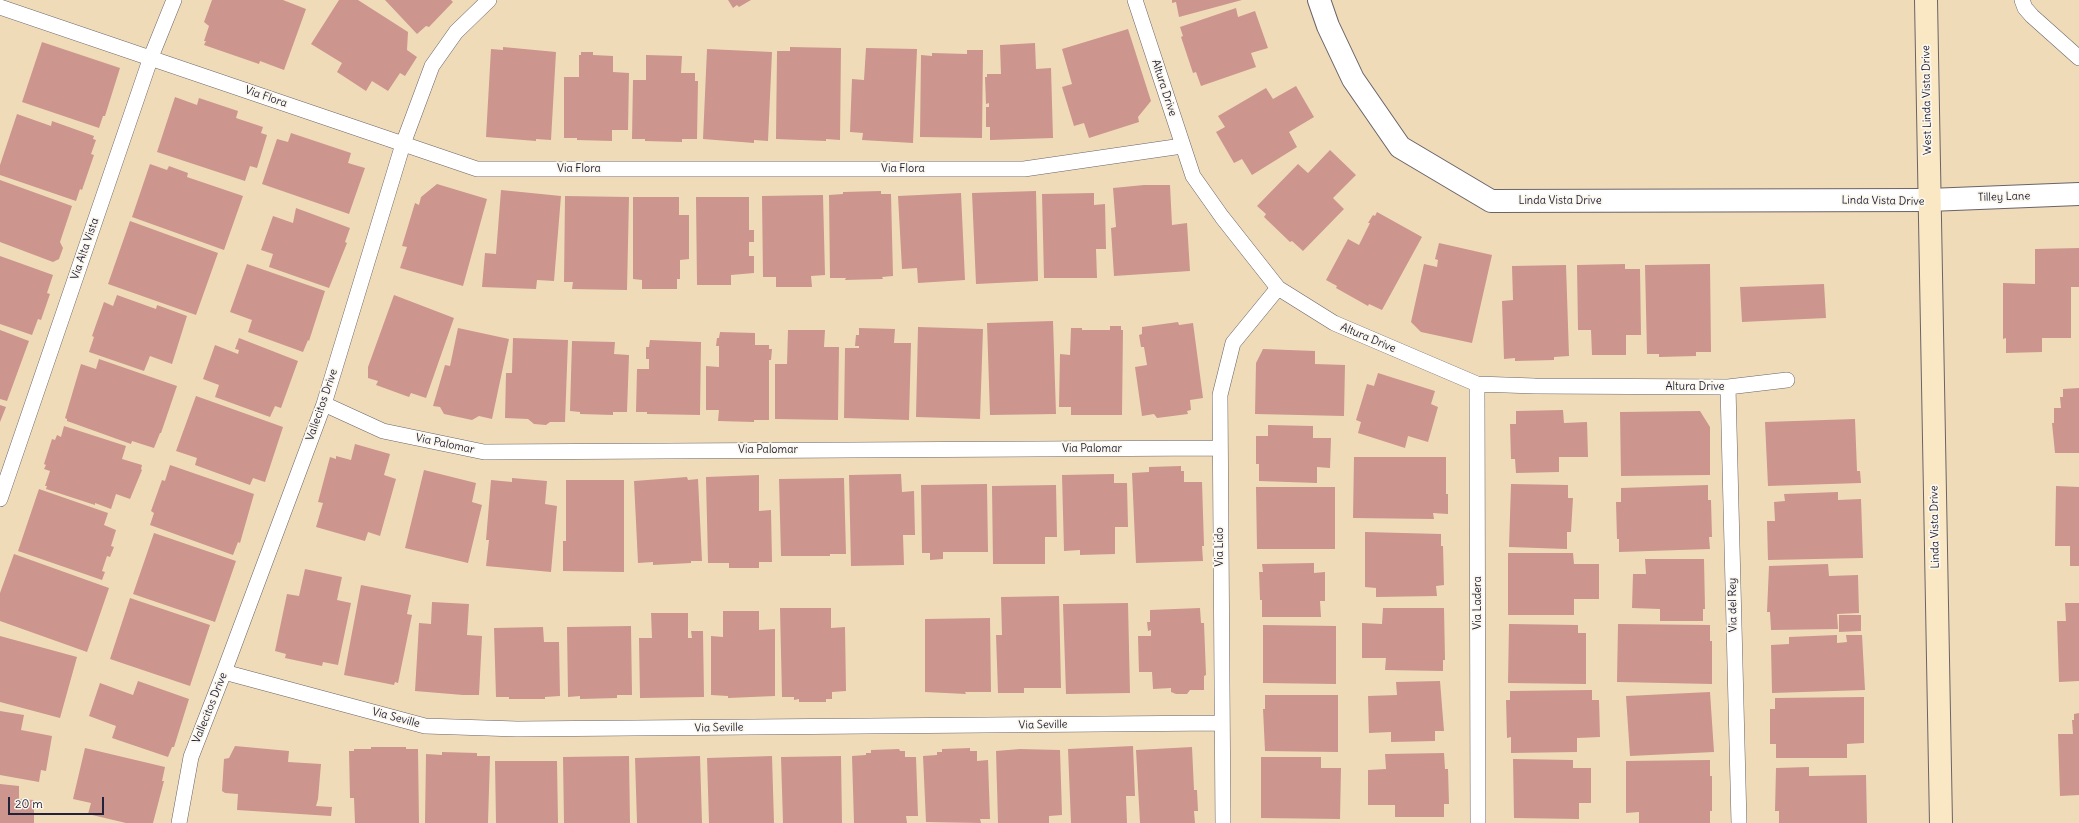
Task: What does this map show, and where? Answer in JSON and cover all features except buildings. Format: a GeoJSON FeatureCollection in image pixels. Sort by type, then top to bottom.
{"type":"FeatureCollection","features":[{"type":"Feature","properties":{"kind":"main road","name":"West Linda Vista Drive"},"geometry":{"type":"LineString","coordinates":[[1926,0],[1929,200]]}},
{"type":"Feature","properties":{"kind":"main road","name":"Linda Vista Drive"},"geometry":{"type":"LineString","coordinates":[[1929,200],[1941,823]]}},
{"type":"Feature","properties":{"kind":"street","name":"Linda Vista Drive"},"geometry":{"type":"LineString","coordinates":[[1319,0],[1328,26],[1353,79],[1400,148],[1491,201],[1929,200]]}},
{"type":"Feature","properties":{"kind":"street","name":"Tilley Lane"},"geometry":{"type":"LineString","coordinates":[[1929,200],[2079,194]]}},
{"type":"Feature","properties":{"kind":"lane","name":"Via Alta Vista"},"geometry":{"type":"LineString","coordinates":[[0,499],[150,58],[174,0]]}},
{"type":"Feature","properties":{"kind":"lane","name":"Vallecitos Drive"},"geometry":{"type":"LineString","coordinates":[[179,823],[191,757],[324,404],[403,144],[432,66],[456,32],[489,0]]}},
{"type":"Feature","properties":{"kind":"lane","name":"Altura Drive"},"geometry":{"type":"LineString","coordinates":[[1135,0],[1193,176],[1222,217],[1278,288],[1334,324],[1477,384],[1535,386],[1728,387],[1787,380]]}},
{"type":"Feature","properties":{"kind":"lane"},"geometry":{"type":"LineString","coordinates":[[2022,0],[2025,8],[2032,16],[2079,58]]}},
{"type":"Feature","properties":{"kind":"lane","name":"Via Flora"},"geometry":{"type":"LineString","coordinates":[[0,7],[477,169],[1024,169],[1182,146]]}},
{"type":"Feature","properties":{"kind":"lane","name":"Via Lido"},"geometry":{"type":"LineString","coordinates":[[1223,823],[1219,448],[1220,395],[1233,343],[1278,288]]}},
{"type":"Feature","properties":{"kind":"lane","name":"Via Ladera"},"geometry":{"type":"LineString","coordinates":[[1477,384],[1478,823]]}},
{"type":"Feature","properties":{"kind":"lane","name":"Via del Rey"},"geometry":{"type":"LineString","coordinates":[[1728,387],[1739,823]]}},
{"type":"Feature","properties":{"kind":"lane","name":"Via Palomar"},"geometry":{"type":"LineString","coordinates":[[324,404],[383,431],[484,452],[1219,448]]}},
{"type":"Feature","properties":{"kind":"lane","name":"Via Seville"},"geometry":{"type":"LineString","coordinates":[[224,672],[425,726],[526,729],[1221,723]]}}]}
